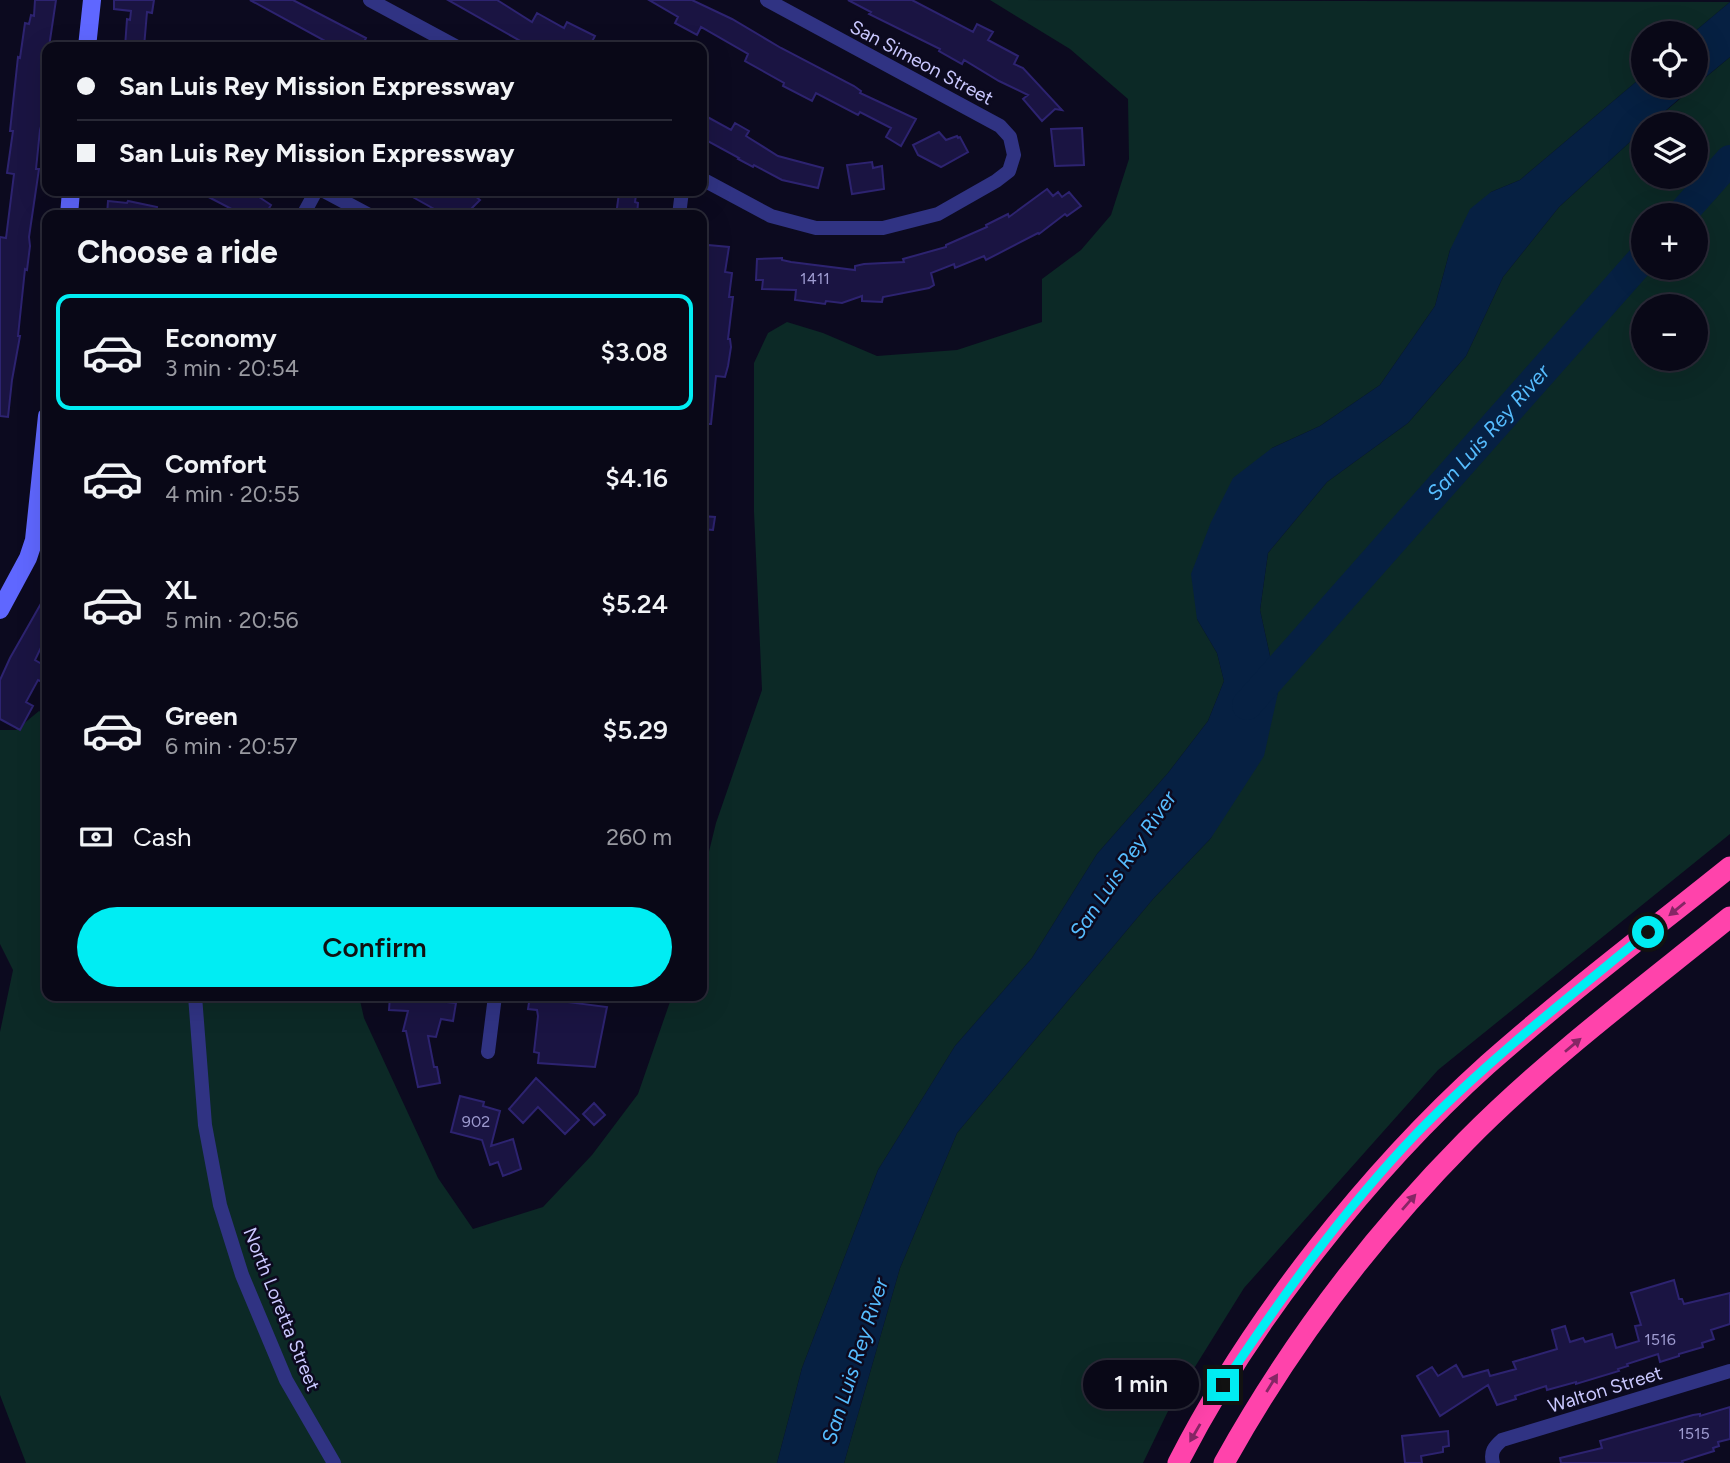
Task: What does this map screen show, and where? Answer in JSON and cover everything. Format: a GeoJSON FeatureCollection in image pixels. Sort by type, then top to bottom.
{"type":"FeatureCollection","features":[{"type":"Feature","properties":{"kind":"highway"},"geometry":{"type":"LineString","coordinates":[[1178,1463],[1223,1385],[1279,1300],[1342,1218],[1416,1134],[1527,1031],[1730,867]]}},
{"type":"Feature","properties":{"kind":"highway"},"geometry":{"type":"LineString","coordinates":[[1224,1463],[1277,1375],[1359,1261],[1425,1184],[1528,1083],[1730,918]]}},
{"type":"Feature","properties":{"kind":"street"},"geometry":{"type":"LineString","coordinates":[[88,42],[92,0]]}},
{"type":"Feature","properties":{"kind":"street"},"geometry":{"type":"LineString","coordinates":[[370,0],[448,42]]}},
{"type":"Feature","properties":{"kind":"street","name":"San Simeon Street"},"geometry":{"type":"LineString","coordinates":[[707,182],[771,216],[816,228],[883,228],[938,214],[1009,171],[1014,155],[1010,137],[1000,126],[767,0]]}},
{"type":"Feature","properties":{"kind":"street"},"geometry":{"type":"LineString","coordinates":[[333,196],[360,210]]}},
{"type":"Feature","properties":{"kind":"street"},"geometry":{"type":"LineString","coordinates":[[0,610],[28,558],[34,540],[42,464]]}},
{"type":"Feature","properties":{"kind":"street","name":"North Loretta Street"},"geometry":{"type":"LineString","coordinates":[[195,1001],[205,1125],[220,1205],[242,1275],[286,1380],[334,1463]]}},
{"type":"Feature","properties":{"kind":"street"},"geometry":{"type":"LineString","coordinates":[[488,1052],[494,1001]]}},
{"type":"Feature","properties":{"kind":"street","name":"Walton Street"},"geometry":{"type":"LineString","coordinates":[[1493,1456],[1502,1440],[1730,1371]]}},
{"type":"Feature","properties":{"kind":"green space"},"geometry":{"type":"Polygon","coordinates":[[[990,0],[1730,2],[1707,21],[1631,21],[1631,86],[1520,180],[1491,192],[1450,250],[1435,306],[1380,385],[1320,426],[1272,448],[1197,619],[1217,653],[1224,681],[1208,721],[1168,773],[1097,854],[1032,958],[955,1046],[878,1170],[802,1368],[777,1463],[26,1463],[0,1395],[0,1032],[13,970],[0,944],[0,730],[16,730],[39,711],[42,713],[42,1001],[360,1001],[364,1018],[438,1178],[473,1229],[543,1207],[592,1155],[638,1094],[670,1001],[707,1001],[707,860],[716,823],[762,690],[754,512],[754,363],[768,333],[787,322],[823,333],[877,356],[957,350],[1042,322],[1042,279],[1081,250],[1111,215],[1129,159],[1128,99],[1070,49],[990,0]]]}},
{"type":"Feature","properties":{"kind":"green space"},"geometry":{"type":"Polygon","coordinates":[[[1730,57],[1730,834],[1438,1070],[1244,1288],[1170,1407],[1143,1463],[844,1463],[900,1268],[957,1133],[1153,899],[1211,838],[1278,693],[1260,610],[1268,553],[1327,482],[1408,423],[1466,356],[1503,277],[1559,207],[1631,141],[1631,189],[1708,189],[1708,112],[1664,112],[1681,98],[1708,98],[1708,75],[1730,57]]]}},
{"type":"Feature","properties":{"kind":"water"},"geometry":{"type":"Polygon","coordinates":[[[1730,2],[1730,57],[1708,75],[1708,21],[1730,2]]]}},
{"type":"Feature","properties":{"kind":"water"},"geometry":{"type":"Polygon","coordinates":[[[1631,86],[1631,98],[1680,98],[1664,112],[1631,112],[1631,141],[1559,207],[1503,277],[1466,356],[1408,423],[1327,482],[1268,553],[1260,610],[1278,693],[1264,756],[1211,838],[1153,899],[957,1133],[900,1268],[844,1463],[777,1463],[802,1368],[878,1170],[955,1046],[1032,958],[1097,854],[1168,773],[1208,721],[1224,681],[1217,653],[1197,619],[1191,574],[1211,522],[1233,478],[1272,448],[1320,426],[1380,385],[1435,306],[1450,250],[1470,209],[1491,192],[1520,180],[1631,86]]]}},
{"type":"Feature","properties":{"kind":"building"},"geometry":{"type":"Polygon","coordinates":[[[35,0],[56,0],[50,42],[42,42],[42,123],[36,169],[39,169],[8,417],[0,416],[0,237],[6,238],[14,174],[7,173],[18,57],[20,58],[25,23],[29,24],[31,15],[34,16],[35,0]]]}},
{"type":"Feature","properties":{"kind":"building"},"geometry":{"type":"Polygon","coordinates":[[[114,0],[154,0],[152,13],[147,12],[144,42],[125,42],[127,19],[130,20],[131,11],[114,9],[114,0]]]}},
{"type":"Feature","properties":{"kind":"building"},"geometry":{"type":"Polygon","coordinates":[[[250,0],[293,0],[366,38],[364,42],[327,42],[250,0]]]}},
{"type":"Feature","properties":{"kind":"building"},"geometry":{"type":"Polygon","coordinates":[[[448,0],[497,0],[532,22],[537,13],[564,28],[567,22],[595,36],[592,42],[522,42],[448,0]]]}},
{"type":"Feature","properties":{"kind":"building"},"geometry":{"type":"Polygon","coordinates":[[[649,0],[692,0],[854,86],[860,93],[916,119],[901,146],[886,137],[891,128],[860,112],[858,115],[816,93],[812,101],[783,86],[784,83],[745,61],[748,54],[701,27],[697,35],[675,23],[678,17],[649,0]]]}},
{"type":"Feature","properties":{"kind":"building"},"geometry":{"type":"Polygon","coordinates":[[[848,0],[912,0],[973,32],[977,24],[993,32],[988,40],[1018,56],[1014,64],[1023,68],[1062,110],[1055,109],[1042,121],[1023,99],[1028,95],[964,60],[962,64],[939,51],[940,49],[869,14],[871,12],[848,0]]]}},
{"type":"Feature","properties":{"kind":"building"},"geometry":{"type":"Polygon","coordinates":[[[707,117],[731,130],[735,123],[749,131],[746,136],[778,156],[823,168],[818,188],[782,180],[707,141],[707,117]]]}},
{"type":"Feature","properties":{"kind":"building"},"geometry":{"type":"Polygon","coordinates":[[[1082,128],[1084,165],[1055,166],[1051,129],[1082,128]]]}},
{"type":"Feature","properties":{"kind":"building"},"geometry":{"type":"Polygon","coordinates":[[[939,132],[946,140],[960,137],[968,152],[941,167],[918,155],[913,145],[939,132]]]}},
{"type":"Feature","properties":{"kind":"building"},"geometry":{"type":"Polygon","coordinates":[[[872,162],[873,168],[882,166],[884,189],[852,194],[847,165],[872,162]]]}},
{"type":"Feature","properties":{"kind":"building"},"geometry":{"type":"Polygon","coordinates":[[[1047,189],[1053,196],[1058,192],[1062,197],[1069,192],[1081,206],[1067,216],[1065,214],[1039,234],[986,260],[984,256],[955,268],[954,264],[931,273],[934,285],[929,288],[883,297],[882,302],[862,301],[862,296],[842,303],[826,301],[825,304],[795,300],[796,290],[762,289],[763,280],[756,280],[757,259],[782,258],[791,262],[855,270],[855,266],[864,264],[904,262],[903,259],[946,247],[1008,214],[1009,217],[1047,189]]]}},
{"type":"Feature","properties":{"kind":"building"},"geometry":{"type":"Polygon","coordinates":[[[207,196],[258,196],[271,205],[268,210],[233,210],[207,196]]]}},
{"type":"Feature","properties":{"kind":"building"},"geometry":{"type":"Polygon","coordinates":[[[411,196],[475,196],[480,200],[472,208],[474,210],[436,210],[411,196]]]}},
{"type":"Feature","properties":{"kind":"building"},"geometry":{"type":"Polygon","coordinates":[[[619,196],[636,196],[637,210],[617,210],[619,196]]]}},
{"type":"Feature","properties":{"kind":"building"},"geometry":{"type":"Polygon","coordinates":[[[108,201],[128,201],[157,207],[157,210],[107,210],[108,201]]]}},
{"type":"Feature","properties":{"kind":"building"},"geometry":{"type":"Polygon","coordinates":[[[708,245],[729,247],[725,272],[732,273],[729,297],[733,297],[728,366],[725,377],[716,376],[711,424],[707,424],[708,245]]]}},
{"type":"Feature","properties":{"kind":"building"},"geometry":{"type":"Polygon","coordinates":[[[707,516],[715,517],[713,530],[707,529],[707,516]]]}},
{"type":"Feature","properties":{"kind":"building"},"geometry":{"type":"Polygon","coordinates":[[[42,602],[42,645],[35,660],[42,664],[42,682],[38,680],[26,702],[33,706],[20,730],[0,719],[0,680],[42,602]]]}},
{"type":"Feature","properties":{"kind":"building"},"geometry":{"type":"Polygon","coordinates":[[[390,1001],[456,1003],[453,1021],[441,1019],[436,1037],[428,1036],[440,1083],[418,1087],[406,1031],[403,1031],[408,1011],[389,1010],[390,1001]]]}},
{"type":"Feature","properties":{"kind":"building"},"geometry":{"type":"Polygon","coordinates":[[[529,1001],[567,1001],[607,1007],[595,1067],[538,1063],[539,1053],[534,1052],[537,1010],[528,1009],[529,1001]]]}},
{"type":"Feature","properties":{"kind":"building"},"geometry":{"type":"Polygon","coordinates":[[[536,1078],[579,1120],[565,1134],[538,1107],[523,1123],[509,1109],[536,1078]]]}},
{"type":"Feature","properties":{"kind":"building"},"geometry":{"type":"Polygon","coordinates":[[[460,1096],[484,1102],[483,1106],[500,1111],[491,1146],[513,1139],[521,1169],[503,1176],[498,1162],[490,1165],[482,1140],[451,1132],[460,1096]]]}},
{"type":"Feature","properties":{"kind":"building"},"geometry":{"type":"Polygon","coordinates":[[[594,1103],[605,1115],[594,1125],[583,1114],[594,1103]]]}},
{"type":"Feature","properties":{"kind":"building"},"geometry":{"type":"Polygon","coordinates":[[[1674,1280],[1679,1299],[1682,1299],[1684,1304],[1730,1293],[1730,1324],[1711,1330],[1714,1339],[1702,1343],[1703,1347],[1660,1362],[1658,1354],[1627,1364],[1628,1366],[1618,1369],[1619,1371],[1547,1390],[1546,1386],[1497,1405],[1488,1385],[1440,1416],[1417,1376],[1432,1367],[1438,1376],[1456,1365],[1463,1377],[1488,1370],[1490,1376],[1516,1369],[1513,1362],[1557,1349],[1552,1330],[1565,1326],[1570,1342],[1583,1338],[1585,1342],[1612,1334],[1616,1348],[1639,1341],[1635,1326],[1641,1325],[1631,1293],[1674,1280]]]}},
{"type":"Feature","properties":{"kind":"building"},"geometry":{"type":"Polygon","coordinates":[[[1730,1407],[1730,1439],[1718,1442],[1719,1446],[1713,1448],[1714,1451],[1682,1461],[1683,1463],[1561,1463],[1560,1458],[1602,1448],[1600,1441],[1730,1407]]]}},
{"type":"Feature","properties":{"kind":"building"},"geometry":{"type":"Polygon","coordinates":[[[1448,1431],[1449,1446],[1443,1447],[1443,1452],[1421,1456],[1422,1463],[1405,1463],[1402,1436],[1448,1431]]]}},
{"type":"Feature","properties":{"kind":"waterway","name":"San Luis Rey River"},"geometry":{"type":"LineString","coordinates":[[1692,203],[1730,160]]}},
{"type":"Feature","properties":{"kind":"waterway","name":"San Luis Rey River"},"geometry":{"type":"LineString","coordinates":[[1247,705],[1631,272]]}},
{"type":"Feature","properties":{"kind":"route"},"geometry":{"type":"LineString","coordinates":[[1223,1385],[1279,1300],[1342,1218],[1416,1134],[1488,1065],[1648,932]]}}]}
